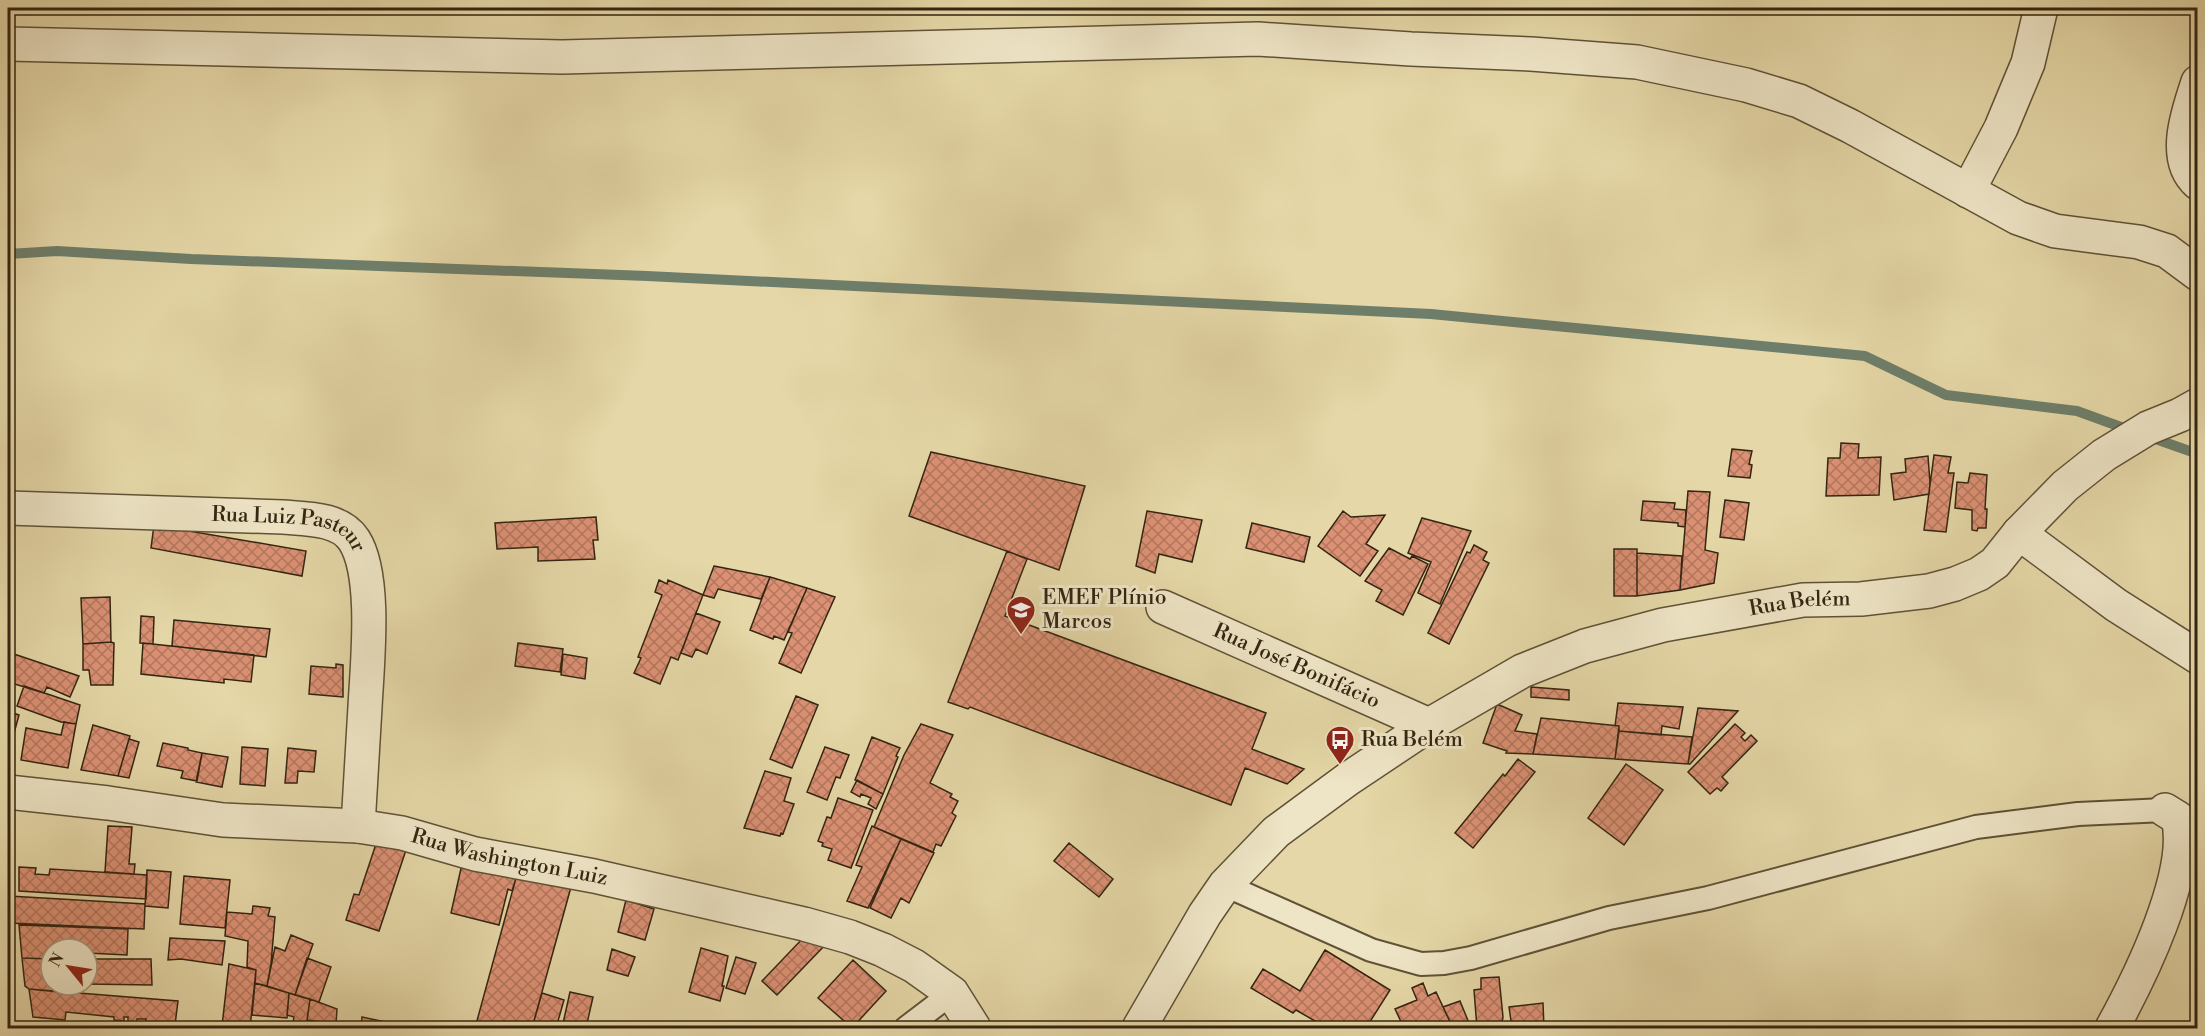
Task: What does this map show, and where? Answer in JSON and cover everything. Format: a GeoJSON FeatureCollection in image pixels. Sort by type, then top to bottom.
{"type":"FeatureCollection","features":[{"type":"Feature","properties":{"kind":"street"},"geometry":{"type":"LineString","coordinates":[[1968,191],[2001,128],[2028,63],[2041,8]]}},
{"type":"Feature","properties":{"kind":"street"},"geometry":{"type":"LineString","coordinates":[[8,44],[562,57],[1258,39],[1637,62],[1746,85],[1799,101],[1850,126],[2018,218],[2055,231],[2139,242],[2167,251],[2198,274]]}},
{"type":"Feature","properties":{"kind":"street"},"geometry":{"type":"LineString","coordinates":[[2198,82],[2186,126],[2183,157],[2190,176],[2198,183]]}},
{"type":"Feature","properties":{"kind":"street","name":"Rua Belém"},"geometry":{"type":"LineString","coordinates":[[1139,1029],[1199,923],[1225,885],[1276,832],[1348,779],[1429,725],[1522,671],[1596,643],[1663,625],[1803,600],[1861,599],[1929,591],[1955,584],[1979,574],[1995,563],[2019,533],[2065,486],[2104,454],[2148,428],[2198,405]]}},
{"type":"Feature","properties":{"kind":"street","name":"Rua Luiz Pasteur"},"geometry":{"type":"LineString","coordinates":[[8,508],[283,517],[316,520],[340,527],[354,540],[362,559],[369,598],[358,826]]}},
{"type":"Feature","properties":{"kind":"street"},"geometry":{"type":"LineString","coordinates":[[2019,533],[2116,605],[2198,657]]}},
{"type":"Feature","properties":{"kind":"street","name":"Rua José Bonifácio"},"geometry":{"type":"LineString","coordinates":[[1163,607],[1429,725]]}},
{"type":"Feature","properties":{"kind":"street","name":"Rua Washington Luiz"},"geometry":{"type":"LineString","coordinates":[[8,792],[108,803],[223,820],[358,826],[402,833],[475,854],[594,876],[816,927],[883,950],[914,966],[952,993],[974,1029]]}},
{"type":"Feature","properties":{"kind":"street"},"geometry":{"type":"LineString","coordinates":[[2112,1029],[2132,992],[2172,895],[2179,855],[2180,826],[2178,818],[2165,810]]}},
{"type":"Feature","properties":{"kind":"lane"},"geometry":{"type":"LineString","coordinates":[[1225,885],[1371,950],[1421,964],[1444,963],[1471,958],[1495,949],[1609,918],[1708,897],[1976,827],[2078,814],[2165,810]]}},
{"type":"Feature","properties":{"kind":"lane"},"geometry":{"type":"LineString","coordinates":[[906,1029],[952,993]]}},
{"type":"Feature","properties":{"kind":"building"},"geometry":{"type":"Polygon","coordinates":[[[1841,443],[1859,444],[1858,458],[1881,457],[1879,495],[1826,496],[1828,458],[1840,458],[1841,443]]]}},
{"type":"Feature","properties":{"kind":"building"},"geometry":{"type":"Polygon","coordinates":[[[1732,449],[1752,451],[1749,464],[1752,465],[1750,478],[1728,476],[1732,449]]]}},
{"type":"Feature","properties":{"kind":"building"},"geometry":{"type":"Polygon","coordinates":[[[931,452],[1085,486],[1059,570],[909,516],[931,452]]]}},
{"type":"Feature","properties":{"kind":"building"},"geometry":{"type":"Polygon","coordinates":[[[1934,455],[1951,457],[1948,473],[1954,473],[1946,532],[1924,530],[1934,455]]]}},
{"type":"Feature","properties":{"kind":"building"},"geometry":{"type":"Polygon","coordinates":[[[1928,456],[1929,494],[1894,500],[1891,474],[1906,472],[1905,459],[1928,456]]]}},
{"type":"Feature","properties":{"kind":"building"},"geometry":{"type":"Polygon","coordinates":[[[1970,473],[1987,475],[1986,528],[1978,528],[1977,531],[1972,530],[1972,510],[1955,508],[1957,482],[1968,483],[1970,473]]]}},
{"type":"Feature","properties":{"kind":"building"},"geometry":{"type":"Polygon","coordinates":[[[1688,491],[1710,492],[1705,550],[1718,553],[1714,583],[1680,590],[1688,491]]]}},
{"type":"Feature","properties":{"kind":"building"},"geometry":{"type":"Polygon","coordinates":[[[1725,500],[1749,503],[1744,540],[1720,537],[1725,500]]]}},
{"type":"Feature","properties":{"kind":"building"},"geometry":{"type":"Polygon","coordinates":[[[1643,501],[1675,503],[1674,509],[1686,510],[1685,527],[1678,526],[1678,523],[1641,520],[1643,501]]]}},
{"type":"Feature","properties":{"kind":"building"},"geometry":{"type":"Polygon","coordinates":[[[1147,511],[1202,520],[1192,562],[1159,554],[1155,573],[1136,566],[1147,511]]]}},
{"type":"Feature","properties":{"kind":"building"},"geometry":{"type":"Polygon","coordinates":[[[1343,511],[1351,517],[1385,515],[1366,544],[1378,551],[1360,576],[1318,546],[1343,511]]]}},
{"type":"Feature","properties":{"kind":"building"},"geometry":{"type":"Polygon","coordinates":[[[596,517],[598,540],[593,540],[595,559],[538,561],[538,547],[497,549],[495,523],[596,517]]]}},
{"type":"Feature","properties":{"kind":"building"},"geometry":{"type":"Polygon","coordinates":[[[1422,518],[1471,531],[1440,604],[1418,593],[1431,562],[1408,553],[1422,518]]]}},
{"type":"Feature","properties":{"kind":"building"},"geometry":{"type":"Polygon","coordinates":[[[1252,523],[1310,537],[1304,562],[1246,548],[1252,523]]]}},
{"type":"Feature","properties":{"kind":"building"},"geometry":{"type":"Polygon","coordinates":[[[154,525],[306,551],[302,576],[151,548],[154,525]]]}},
{"type":"Feature","properties":{"kind":"building"},"geometry":{"type":"Polygon","coordinates":[[[1474,545],[1487,552],[1483,560],[1489,563],[1449,644],[1428,633],[1467,552],[1470,553],[1474,545]]]}},
{"type":"Feature","properties":{"kind":"building"},"geometry":{"type":"Polygon","coordinates":[[[1389,548],[1410,559],[1412,556],[1428,564],[1403,615],[1376,601],[1382,590],[1365,581],[1389,548]]]}},
{"type":"Feature","properties":{"kind":"building"},"geometry":{"type":"Polygon","coordinates":[[[1614,549],[1637,549],[1637,596],[1614,596],[1614,549]]]}},
{"type":"Feature","properties":{"kind":"building"},"geometry":{"type":"Polygon","coordinates":[[[1007,551],[1027,559],[1005,616],[1266,713],[1252,749],[1304,769],[1287,784],[1245,768],[1231,805],[970,707],[968,709],[948,702],[1007,551]]]}},
{"type":"Feature","properties":{"kind":"building"},"geometry":{"type":"Polygon","coordinates":[[[1637,553],[1682,556],[1680,590],[1637,596],[1637,553]]]}},
{"type":"Feature","properties":{"kind":"building"},"geometry":{"type":"Polygon","coordinates":[[[714,566],[770,577],[761,599],[718,589],[714,598],[703,595],[714,566]]]}},
{"type":"Feature","properties":{"kind":"building"},"geometry":{"type":"Polygon","coordinates":[[[770,577],[807,588],[784,640],[774,636],[773,639],[750,630],[770,577]]]}},
{"type":"Feature","properties":{"kind":"building"},"geometry":{"type":"Polygon","coordinates":[[[659,580],[667,584],[668,580],[703,595],[678,660],[671,657],[660,684],[634,673],[662,595],[655,592],[659,580]]]}},
{"type":"Feature","properties":{"kind":"building"},"geometry":{"type":"Polygon","coordinates":[[[807,588],[835,597],[801,673],[779,663],[792,633],[788,632],[807,588]]]}},
{"type":"Feature","properties":{"kind":"building"},"geometry":{"type":"Polygon","coordinates":[[[110,597],[111,642],[83,644],[81,598],[110,597]]]}},
{"type":"Feature","properties":{"kind":"building"},"geometry":{"type":"Polygon","coordinates":[[[696,613],[720,622],[707,654],[696,649],[692,657],[681,653],[696,613]]]}},
{"type":"Feature","properties":{"kind":"building"},"geometry":{"type":"Polygon","coordinates":[[[141,616],[154,617],[153,644],[140,643],[141,616]]]}},
{"type":"Feature","properties":{"kind":"building"},"geometry":{"type":"Polygon","coordinates":[[[174,620],[270,629],[266,657],[172,646],[174,620]]]}},
{"type":"Feature","properties":{"kind":"building"},"geometry":{"type":"Polygon","coordinates":[[[114,643],[113,685],[91,685],[89,670],[83,670],[83,644],[114,643]]]}},
{"type":"Feature","properties":{"kind":"building"},"geometry":{"type":"Polygon","coordinates":[[[143,643],[254,655],[251,682],[224,679],[224,683],[141,674],[143,643]]]}},
{"type":"Feature","properties":{"kind":"building"},"geometry":{"type":"Polygon","coordinates":[[[518,643],[563,649],[560,672],[515,666],[518,643]]]}},
{"type":"Feature","properties":{"kind":"building"},"geometry":{"type":"Polygon","coordinates":[[[8,652],[14,654],[8,673],[8,652]]]}},
{"type":"Feature","properties":{"kind":"building"},"geometry":{"type":"Polygon","coordinates":[[[14,654],[79,676],[70,697],[47,687],[44,693],[8,682],[8,673],[14,654]]]}},
{"type":"Feature","properties":{"kind":"building"},"geometry":{"type":"Polygon","coordinates":[[[563,654],[587,658],[585,679],[561,675],[563,654]]]}},
{"type":"Feature","properties":{"kind":"building"},"geometry":{"type":"Polygon","coordinates":[[[336,664],[343,665],[343,697],[309,694],[311,666],[336,668],[336,664]]]}},
{"type":"Feature","properties":{"kind":"building"},"geometry":{"type":"Polygon","coordinates":[[[24,686],[80,705],[76,724],[61,722],[17,706],[24,686]]]}},
{"type":"Feature","properties":{"kind":"building"},"geometry":{"type":"Polygon","coordinates":[[[1531,687],[1569,690],[1569,700],[1531,697],[1531,687]]]}},
{"type":"Feature","properties":{"kind":"building"},"geometry":{"type":"Polygon","coordinates":[[[796,696],[818,705],[792,768],[770,759],[796,696]]]}},
{"type":"Feature","properties":{"kind":"building"},"geometry":{"type":"Polygon","coordinates":[[[1618,703],[1683,707],[1679,729],[1662,726],[1661,735],[1619,731],[1619,726],[1615,726],[1618,703]]]}},
{"type":"Feature","properties":{"kind":"building"},"geometry":{"type":"Polygon","coordinates":[[[1497,704],[1522,715],[1515,731],[1537,734],[1533,754],[1506,753],[1507,751],[1483,743],[1497,704]]]}},
{"type":"Feature","properties":{"kind":"building"},"geometry":{"type":"Polygon","coordinates":[[[1698,708],[1738,711],[1688,764],[1698,708]]]}},
{"type":"Feature","properties":{"kind":"building"},"geometry":{"type":"Polygon","coordinates":[[[8,711],[19,715],[8,755],[8,711]]]}},
{"type":"Feature","properties":{"kind":"building"},"geometry":{"type":"Polygon","coordinates":[[[1541,718],[1619,726],[1615,759],[1533,754],[1541,718]]]}},
{"type":"Feature","properties":{"kind":"building"},"geometry":{"type":"Polygon","coordinates":[[[64,722],[76,724],[68,768],[21,760],[26,728],[61,735],[64,722]]]}},
{"type":"Feature","properties":{"kind":"building"},"geometry":{"type":"Polygon","coordinates":[[[921,724],[953,735],[930,783],[952,794],[950,797],[958,801],[952,813],[956,816],[941,846],[936,844],[933,852],[874,827],[904,755],[921,724]]]}},
{"type":"Feature","properties":{"kind":"building"},"geometry":{"type":"Polygon","coordinates":[[[1735,724],[1745,733],[1741,737],[1745,741],[1751,735],[1757,741],[1722,777],[1728,783],[1721,791],[1717,788],[1710,794],[1688,772],[1735,724]]]}},
{"type":"Feature","properties":{"kind":"building"},"geometry":{"type":"Polygon","coordinates":[[[93,725],[130,736],[118,776],[81,770],[93,725]]]}},
{"type":"Feature","properties":{"kind":"building"},"geometry":{"type":"Polygon","coordinates":[[[1619,731],[1692,737],[1688,764],[1615,759],[1619,731]]]}},
{"type":"Feature","properties":{"kind":"building"},"geometry":{"type":"Polygon","coordinates":[[[872,737],[900,748],[883,794],[855,780],[872,737]]]}},
{"type":"Feature","properties":{"kind":"building"},"geometry":{"type":"Polygon","coordinates":[[[129,739],[139,742],[129,778],[118,776],[129,739]]]}},
{"type":"Feature","properties":{"kind":"building"},"geometry":{"type":"Polygon","coordinates":[[[163,743],[202,753],[197,781],[181,778],[183,771],[157,766],[163,743]]]}},
{"type":"Feature","properties":{"kind":"building"},"geometry":{"type":"Polygon","coordinates":[[[242,747],[268,749],[265,786],[240,784],[242,747]]]}},
{"type":"Feature","properties":{"kind":"building"},"geometry":{"type":"Polygon","coordinates":[[[825,747],[849,755],[840,778],[836,777],[827,800],[807,792],[825,747]]]}},
{"type":"Feature","properties":{"kind":"building"},"geometry":{"type":"Polygon","coordinates":[[[288,748],[316,751],[314,772],[298,771],[297,783],[285,783],[288,748]]]}},
{"type":"Feature","properties":{"kind":"building"},"geometry":{"type":"Polygon","coordinates":[[[202,753],[228,757],[222,787],[196,782],[202,753]]]}},
{"type":"Feature","properties":{"kind":"building"},"geometry":{"type":"Polygon","coordinates":[[[1518,759],[1535,772],[1473,848],[1455,833],[1518,759]]]}},
{"type":"Feature","properties":{"kind":"building"},"geometry":{"type":"Polygon","coordinates":[[[1626,764],[1663,790],[1624,845],[1588,818],[1626,764]]]}},
{"type":"Feature","properties":{"kind":"building"},"geometry":{"type":"Polygon","coordinates":[[[765,771],[791,778],[784,801],[794,804],[783,834],[781,833],[780,836],[744,828],[765,771]]]}},
{"type":"Feature","properties":{"kind":"building"},"geometry":{"type":"Polygon","coordinates":[[[857,780],[883,794],[876,809],[868,804],[871,798],[861,794],[860,797],[851,792],[857,780]]]}},
{"type":"Feature","properties":{"kind":"building"},"geometry":{"type":"Polygon","coordinates":[[[838,798],[873,810],[851,868],[828,860],[832,849],[822,846],[823,843],[818,841],[827,817],[831,818],[838,798]]]}},
{"type":"Feature","properties":{"kind":"building"},"geometry":{"type":"Polygon","coordinates":[[[108,826],[132,827],[129,864],[135,864],[134,874],[105,872],[108,826]]]}},
{"type":"Feature","properties":{"kind":"building"},"geometry":{"type":"Polygon","coordinates":[[[872,826],[901,839],[868,908],[847,901],[862,867],[856,865],[872,826]]]}},
{"type":"Feature","properties":{"kind":"building"},"geometry":{"type":"Polygon","coordinates":[[[380,832],[409,841],[379,931],[346,920],[354,894],[359,895],[380,832]]]}},
{"type":"Feature","properties":{"kind":"building"},"geometry":{"type":"Polygon","coordinates":[[[901,839],[934,853],[909,903],[901,898],[891,918],[870,908],[901,839]]]}},
{"type":"Feature","properties":{"kind":"building"},"geometry":{"type":"Polygon","coordinates":[[[1069,843],[1113,879],[1099,897],[1054,861],[1069,843]]]}},
{"type":"Feature","properties":{"kind":"building"},"geometry":{"type":"Polygon","coordinates":[[[462,864],[516,878],[512,891],[508,889],[499,925],[451,913],[462,864]]]}},
{"type":"Feature","properties":{"kind":"building"},"geometry":{"type":"Polygon","coordinates":[[[19,867],[36,868],[35,874],[49,875],[50,869],[147,875],[146,899],[19,891],[19,867]]]}},
{"type":"Feature","properties":{"kind":"building"},"geometry":{"type":"Polygon","coordinates":[[[147,870],[171,872],[168,908],[145,906],[147,870]]]}},
{"type":"Feature","properties":{"kind":"building"},"geometry":{"type":"Polygon","coordinates":[[[184,876],[230,880],[225,928],[180,924],[184,876]]]}},
{"type":"Feature","properties":{"kind":"building"},"geometry":{"type":"Polygon","coordinates":[[[516,878],[571,887],[532,1028],[475,1028],[516,878]]]}},
{"type":"Feature","properties":{"kind":"building"},"geometry":{"type":"Polygon","coordinates":[[[9,896],[145,904],[144,929],[9,923],[9,896]]]}},
{"type":"Feature","properties":{"kind":"building"},"geometry":{"type":"Polygon","coordinates":[[[626,900],[654,909],[645,940],[618,932],[626,900]]]}},
{"type":"Feature","properties":{"kind":"building"},"geometry":{"type":"Polygon","coordinates":[[[253,906],[270,908],[268,916],[275,917],[267,986],[255,983],[256,970],[247,967],[248,941],[225,936],[227,912],[252,914],[253,906]]]}},
{"type":"Feature","properties":{"kind":"building"},"geometry":{"type":"Polygon","coordinates":[[[19,925],[128,929],[127,955],[99,954],[99,937],[39,937],[39,959],[22,958],[19,925]]]}},
{"type":"Feature","properties":{"kind":"building"},"geometry":{"type":"Polygon","coordinates":[[[291,935],[313,944],[295,995],[267,986],[275,947],[285,951],[291,935]]]}},
{"type":"Feature","properties":{"kind":"building"},"geometry":{"type":"Polygon","coordinates":[[[804,937],[826,944],[777,995],[762,981],[804,937]]]}},
{"type":"Feature","properties":{"kind":"building"},"geometry":{"type":"Polygon","coordinates":[[[170,938],[225,941],[222,965],[181,959],[168,960],[170,938]]]}},
{"type":"Feature","properties":{"kind":"building"},"geometry":{"type":"Polygon","coordinates":[[[701,948],[728,956],[720,1001],[689,992],[701,948]]]}},
{"type":"Feature","properties":{"kind":"building"},"geometry":{"type":"Polygon","coordinates":[[[612,949],[635,957],[628,976],[607,970],[612,949]]]}},
{"type":"Feature","properties":{"kind":"building"},"geometry":{"type":"Polygon","coordinates":[[[1325,950],[1390,990],[1366,1028],[1327,1028],[1296,1010],[1293,1013],[1251,988],[1263,969],[1300,991],[1325,950]]]}},
{"type":"Feature","properties":{"kind":"building"},"geometry":{"type":"Polygon","coordinates":[[[736,957],[756,963],[745,994],[726,988],[736,957]]]}},
{"type":"Feature","properties":{"kind":"building"},"geometry":{"type":"Polygon","coordinates":[[[22,958],[39,959],[39,990],[25,986],[22,958]]]}},
{"type":"Feature","properties":{"kind":"building"},"geometry":{"type":"Polygon","coordinates":[[[307,958],[331,967],[319,1002],[295,995],[307,958]]]}},
{"type":"Feature","properties":{"kind":"building"},"geometry":{"type":"Polygon","coordinates":[[[99,959],[151,959],[152,985],[99,984],[99,959]]]}},
{"type":"Feature","properties":{"kind":"building"},"geometry":{"type":"Polygon","coordinates":[[[853,960],[886,991],[852,1028],[818,998],[853,960]]]}},
{"type":"Feature","properties":{"kind":"building"},"geometry":{"type":"Polygon","coordinates":[[[229,964],[256,970],[250,1028],[222,1026],[229,964]]]}},
{"type":"Feature","properties":{"kind":"building"},"geometry":{"type":"Polygon","coordinates":[[[1499,977],[1503,1017],[1501,1028],[1477,1028],[1474,990],[1481,989],[1481,978],[1499,977]]]}},
{"type":"Feature","properties":{"kind":"building"},"geometry":{"type":"Polygon","coordinates":[[[255,983],[289,993],[287,1018],[252,1015],[255,983]]]}},
{"type":"Feature","properties":{"kind":"building"},"geometry":{"type":"Polygon","coordinates":[[[1423,983],[1428,996],[1436,992],[1453,1028],[1404,1028],[1395,1009],[1417,1000],[1412,988],[1423,983]]]}},
{"type":"Feature","properties":{"kind":"building"},"geometry":{"type":"Polygon","coordinates":[[[29,989],[39,990],[39,997],[99,997],[99,995],[178,1001],[175,1025],[146,1022],[146,1019],[137,1019],[137,1025],[128,1024],[128,1017],[124,1017],[124,1021],[114,1020],[114,1017],[66,1012],[65,1020],[33,1017],[29,989]]]}},
{"type":"Feature","properties":{"kind":"building"},"geometry":{"type":"Polygon","coordinates":[[[570,992],[593,997],[586,1028],[562,1028],[570,992]]]}},
{"type":"Feature","properties":{"kind":"building"},"geometry":{"type":"Polygon","coordinates":[[[289,993],[310,999],[306,1028],[292,1028],[294,1017],[287,1015],[289,993]]]}},
{"type":"Feature","properties":{"kind":"building"},"geometry":{"type":"Polygon","coordinates":[[[542,993],[564,1000],[556,1028],[532,1028],[542,993]]]}},
{"type":"Feature","properties":{"kind":"building"},"geometry":{"type":"Polygon","coordinates":[[[310,999],[337,1009],[336,1024],[307,1020],[310,999]]]}},
{"type":"Feature","properties":{"kind":"building"},"geometry":{"type":"Polygon","coordinates":[[[1460,1001],[1469,1023],[1453,1028],[1443,1007],[1460,1001]]]}},
{"type":"Feature","properties":{"kind":"building"},"geometry":{"type":"Polygon","coordinates":[[[1543,1003],[1544,1028],[1512,1028],[1509,1007],[1543,1003]]]}},
{"type":"Feature","properties":{"kind":"building"},"geometry":{"type":"Polygon","coordinates":[[[362,1017],[386,1022],[385,1028],[361,1028],[362,1017]]]}},
{"type":"Feature","properties":{"kind":"building"},"geometry":{"type":"Polygon","coordinates":[[[388,1022],[417,1028],[388,1028],[388,1022]]]}},
{"type":"Feature","properties":{"kind":"building"},"geometry":{"type":"Polygon","coordinates":[[[250,1023],[279,1027],[279,1028],[250,1028],[250,1023]]]}},
{"type":"Feature","properties":{"kind":"waterway"},"geometry":{"type":"LineString","coordinates":[[8,254],[57,251],[191,259],[647,276],[1431,314],[1865,356],[1946,395],[2077,411],[2132,431]]}},
{"type":"Feature","properties":{"kind":"waterway"},"geometry":{"type":"LineString","coordinates":[[2147,436],[2198,454]]}},
{"type":"Feature","properties":{"kind":"place","name":"EMEF Plínio Marcos"},"geometry":{"type":"Point","coordinates":[1021,636]}},
{"type":"Feature","properties":{"kind":"place","name":"Rua Belém"},"geometry":{"type":"Point","coordinates":[1340,766]}}]}
